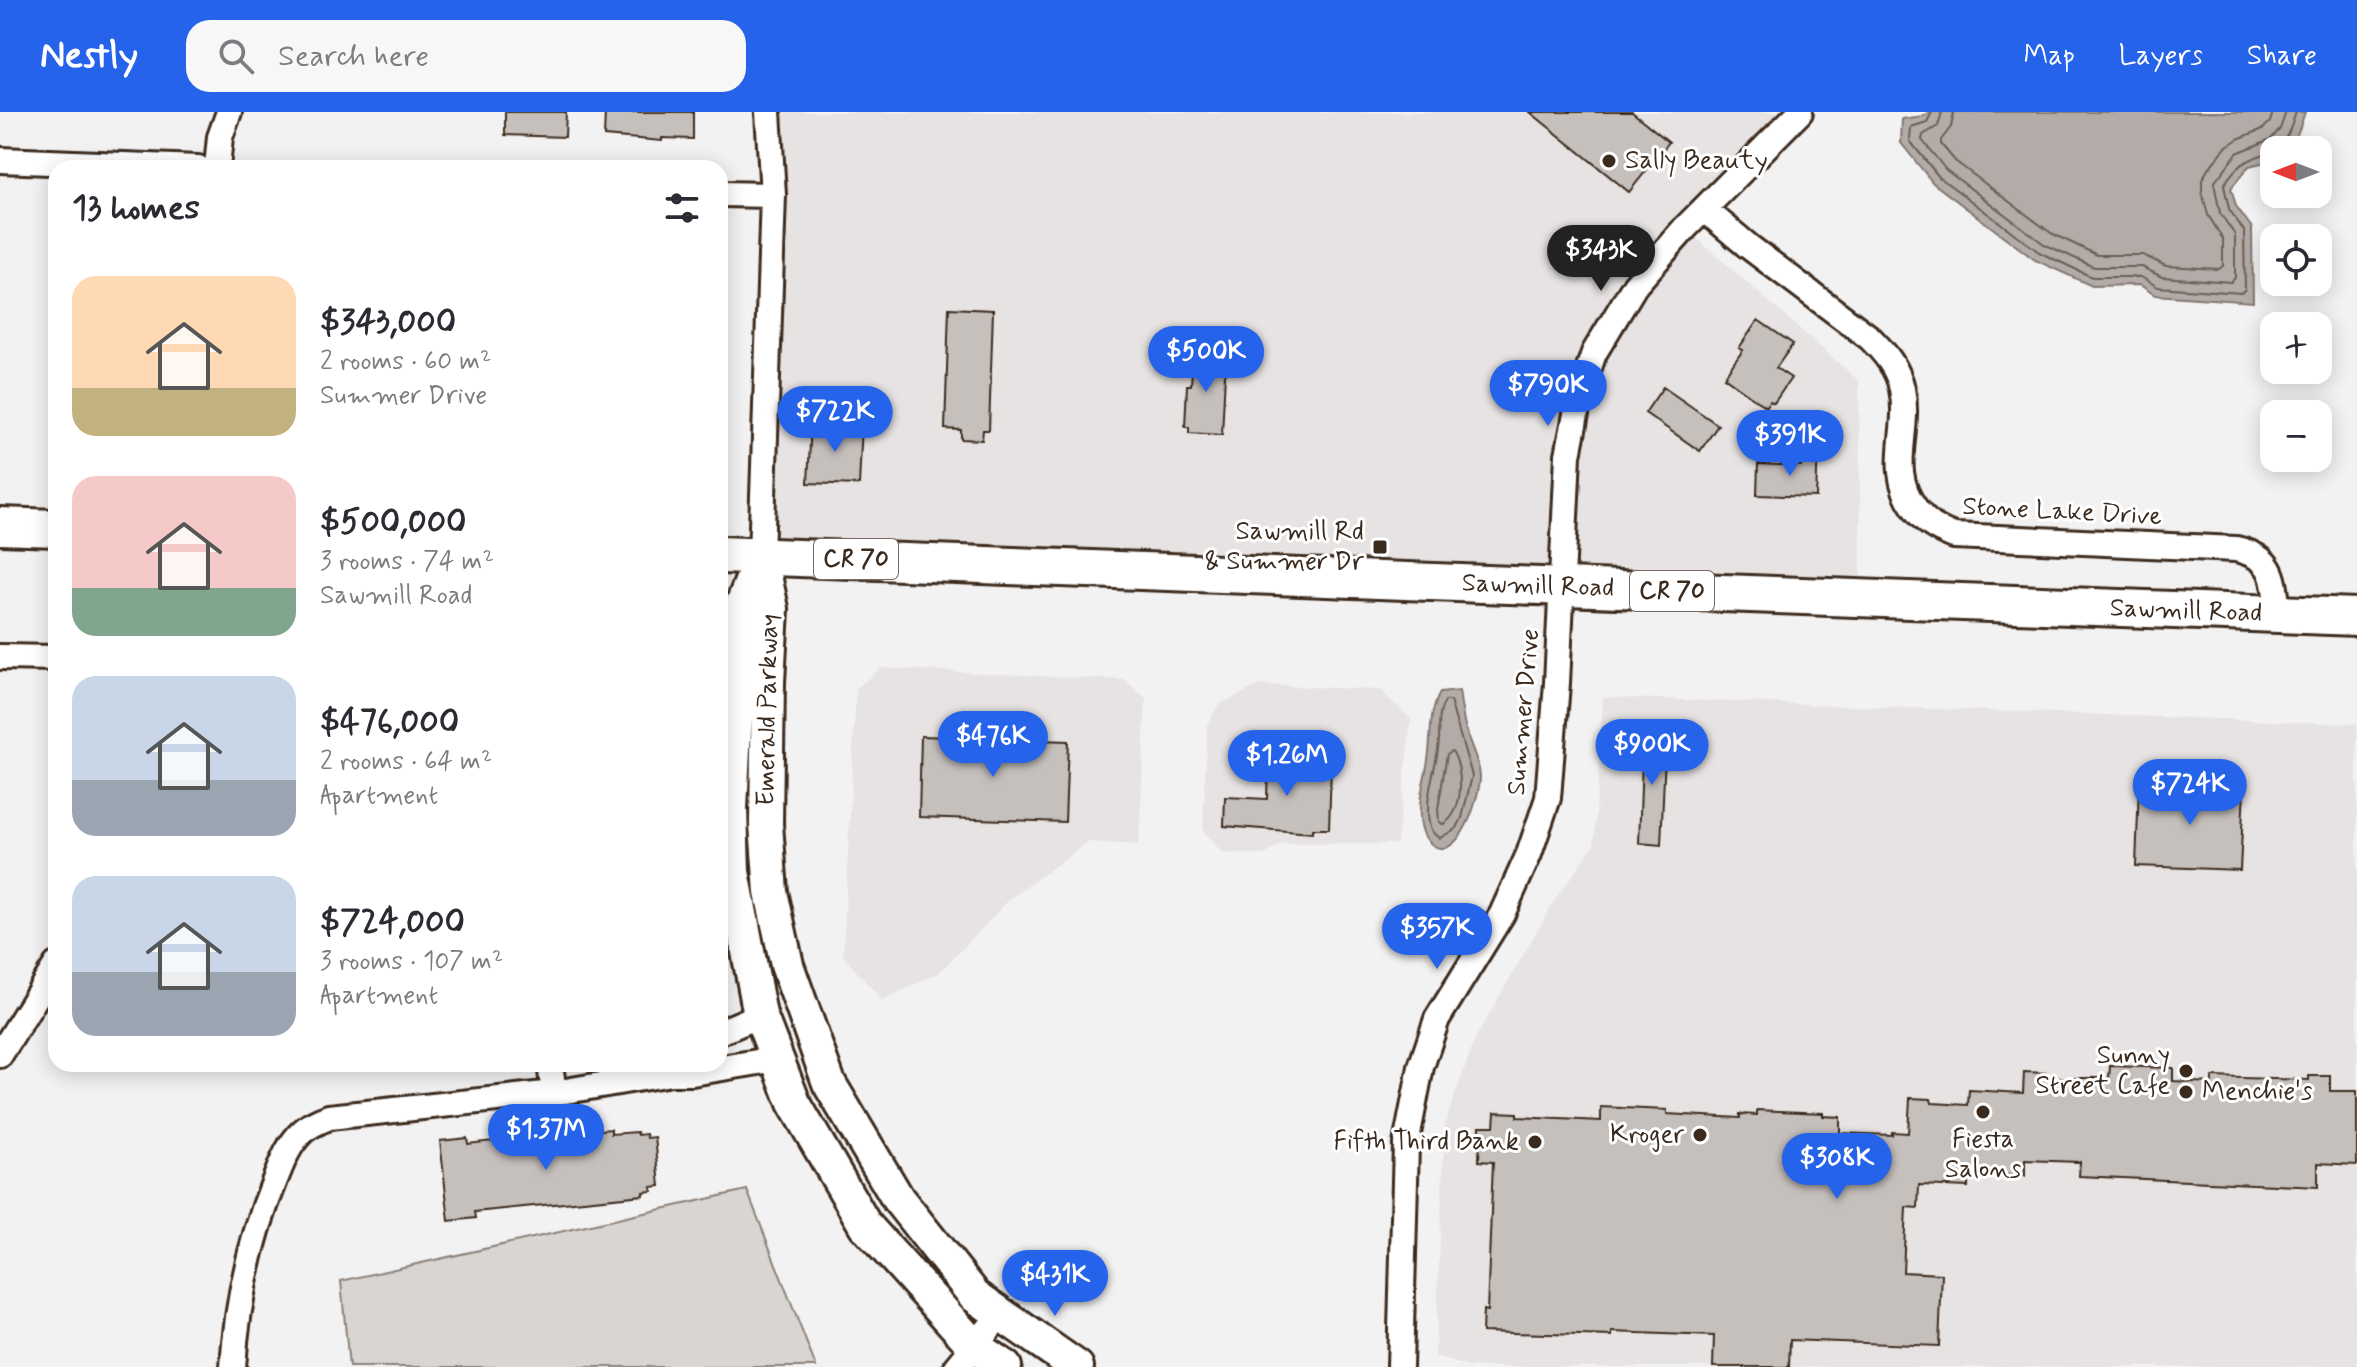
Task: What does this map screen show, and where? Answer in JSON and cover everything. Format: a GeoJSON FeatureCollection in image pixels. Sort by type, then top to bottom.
{"type":"FeatureCollection","features":[{"type":"Feature","properties":{"kind":"main road"},"geometry":{"type":"LineString","coordinates":[[0,526],[48,528]]}},
{"type":"Feature","properties":{"kind":"main road","name":"Sawmill Road"},"geometry":{"type":"LineString","coordinates":[[728,555],[2357,617]]}},
{"type":"Feature","properties":{"kind":"main road","name":"Emerald Parkway"},"geometry":{"type":"LineString","coordinates":[[761,557],[741,607],[731,809],[733,872],[760,1015],[794,1103],[865,1225],[966,1356],[1005,1367]]}},
{"type":"Feature","properties":{"kind":"main road","name":"Emerald Parkway"},"geometry":{"type":"LineString","coordinates":[[761,557],[772,609],[766,824],[771,892],[787,965],[829,1083],[898,1199],[975,1296],[1077,1367]]}},
{"type":"Feature","properties":{"kind":"street"},"geometry":{"type":"LineString","coordinates":[[218,160],[220,137],[229,112]]}},
{"type":"Feature","properties":{"kind":"street"},"geometry":{"type":"LineString","coordinates":[[761,557],[773,195],[768,112]]}},
{"type":"Feature","properties":{"kind":"street","name":"Summer Drive"},"geometry":{"type":"LineString","coordinates":[[1400,1367],[1406,1144],[1421,1067],[1437,1019],[1502,914],[1529,854],[1548,798],[1568,455],[1575,410],[1594,353],[1629,293],[1704,209],[1800,112]]}},
{"type":"Feature","properties":{"kind":"street"},"geometry":{"type":"LineString","coordinates":[[0,160],[48,162]]}},
{"type":"Feature","properties":{"kind":"street"},"geometry":{"type":"LineString","coordinates":[[728,194],[773,195]]}},
{"type":"Feature","properties":{"kind":"street","name":"Stone Lake Drive"},"geometry":{"type":"LineString","coordinates":[[1704,209],[1885,352],[1897,370],[1905,411],[1901,485],[1920,516],[1937,530],[1954,536],[2250,552],[2263,560],[2271,571],[2278,615]]}},
{"type":"Feature","properties":{"kind":"street"},"geometry":{"type":"LineString","coordinates":[[0,657],[48,658]]}},
{"type":"Feature","properties":{"kind":"street"},"geometry":{"type":"LineString","coordinates":[[0,1055],[48,978]]}},
{"type":"Feature","properties":{"kind":"street"},"geometry":{"type":"LineString","coordinates":[[728,1029],[760,1015]]}},
{"type":"Feature","properties":{"kind":"street"},"geometry":{"type":"LineString","coordinates":[[728,1067],[776,1059]]}},
{"type":"Feature","properties":{"kind":"street"},"geometry":{"type":"LineString","coordinates":[[551,1072],[554,1093]]}},
{"type":"Feature","properties":{"kind":"street"},"geometry":{"type":"LineString","coordinates":[[233,1367],[236,1321],[247,1260],[262,1210],[287,1150],[301,1132],[329,1117],[554,1093],[660,1072]]}},
{"type":"Feature","properties":{"kind":"street"},"geometry":{"type":"LineString","coordinates":[[966,1356],[1001,1314]]}},
{"type":"Feature","properties":{"kind":"shaded area"},"geometry":{"type":"Polygon","coordinates":[[[768,112],[1800,112],[1685,228],[1859,381],[1861,599],[761,557],[768,112]]]}},
{"type":"Feature","properties":{"kind":"shaded area"},"geometry":{"type":"Polygon","coordinates":[[[880,668],[1124,680],[1146,698],[1139,845],[1088,842],[1011,898],[939,973],[882,1000],[843,956],[856,689],[880,668]]]}},
{"type":"Feature","properties":{"kind":"shaded area"},"geometry":{"type":"Polygon","coordinates":[[[1260,685],[1380,690],[1411,719],[1397,844],[1281,844],[1265,855],[1222,853],[1203,831],[1207,726],[1218,705],[1260,685]]]}},
{"type":"Feature","properties":{"kind":"shaded area"},"geometry":{"type":"Polygon","coordinates":[[[1603,697],[2357,724],[2357,1367],[1469,1367],[1435,1356],[1445,1123],[1475,1039],[1556,898],[1594,845],[1603,697]]]}},
{"type":"Feature","properties":{"kind":"shaded area"},"geometry":{"type":"Polygon","coordinates":[[[747,1190],[816,1367],[349,1367],[341,1281],[747,1190]]]}},
{"type":"Feature","properties":{"kind":"water"},"geometry":{"type":"Polygon","coordinates":[[[1930,112],[2305,112],[2295,136],[2260,136],[2260,163],[2249,166],[2231,188],[2236,206],[2252,228],[2253,302],[2155,295],[2140,285],[2092,286],[2035,260],[1933,183],[1901,143],[1902,119],[1924,116],[1930,112]]]}},
{"type":"Feature","properties":{"kind":"water"},"geometry":{"type":"Polygon","coordinates":[[[1459,691],[1466,729],[1479,770],[1479,784],[1466,826],[1450,846],[1441,848],[1430,843],[1423,831],[1421,796],[1436,701],[1440,693],[1459,691]]]}},
{"type":"Feature","properties":{"kind":"building"},"geometry":{"type":"Polygon","coordinates":[[[505,112],[566,112],[565,137],[505,135],[505,112]]]}},
{"type":"Feature","properties":{"kind":"building"},"geometry":{"type":"Polygon","coordinates":[[[605,112],[693,112],[693,139],[662,138],[662,141],[604,136],[605,112]]]}},
{"type":"Feature","properties":{"kind":"building"},"geometry":{"type":"Polygon","coordinates":[[[1530,112],[1632,112],[1669,142],[1629,192],[1530,112]]]}},
{"type":"Feature","properties":{"kind":"building"},"geometry":{"type":"Polygon","coordinates":[[[949,308],[993,310],[989,430],[983,430],[982,440],[961,439],[961,430],[945,429],[949,308]]]}},
{"type":"Feature","properties":{"kind":"building"},"geometry":{"type":"Polygon","coordinates":[[[1758,320],[1793,344],[1776,368],[1791,378],[1774,403],[1770,401],[1766,407],[1724,377],[1743,350],[1739,348],[1758,320]]]}},
{"type":"Feature","properties":{"kind":"building"},"geometry":{"type":"Polygon","coordinates":[[[1193,352],[1226,353],[1222,435],[1189,433],[1189,427],[1185,427],[1187,385],[1191,385],[1193,352]]]}},
{"type":"Feature","properties":{"kind":"building"},"geometry":{"type":"Polygon","coordinates":[[[1663,387],[1718,425],[1700,451],[1645,413],[1663,387]]]}},
{"type":"Feature","properties":{"kind":"building"},"geometry":{"type":"Polygon","coordinates":[[[811,422],[862,424],[859,485],[808,483],[811,422]]]}},
{"type":"Feature","properties":{"kind":"building"},"geometry":{"type":"Polygon","coordinates":[[[1802,449],[1818,449],[1816,497],[1757,495],[1758,464],[1801,466],[1802,449]]]}},
{"type":"Feature","properties":{"kind":"building"},"geometry":{"type":"Polygon","coordinates":[[[1643,730],[1666,731],[1661,845],[1639,843],[1643,730]]]}},
{"type":"Feature","properties":{"kind":"building"},"geometry":{"type":"Polygon","coordinates":[[[921,736],[1068,741],[1065,822],[919,817],[921,736]]]}},
{"type":"Feature","properties":{"kind":"building"},"geometry":{"type":"Polygon","coordinates":[[[1278,753],[1313,754],[1313,764],[1331,765],[1329,829],[1312,829],[1312,833],[1224,826],[1225,797],[1267,799],[1268,763],[1278,763],[1278,753]]]}},
{"type":"Feature","properties":{"kind":"building"},"geometry":{"type":"Polygon","coordinates":[[[2139,785],[2244,789],[2240,870],[2136,866],[2139,785]]]}},
{"type":"Feature","properties":{"kind":"building"},"geometry":{"type":"Polygon","coordinates":[[[2110,1066],[2173,1068],[2173,1081],[2212,1083],[2212,1077],[2309,1080],[2309,1076],[2330,1076],[2330,1091],[2357,1091],[2357,1165],[2318,1163],[2318,1187],[2079,1176],[2080,1162],[2025,1160],[2025,1176],[1968,1173],[1968,1187],[1919,1185],[1918,1208],[1906,1207],[1903,1272],[1942,1274],[1939,1346],[1790,1340],[1789,1367],[1713,1367],[1714,1336],[1482,1332],[1483,1310],[1487,1311],[1493,1162],[1479,1161],[1480,1126],[1494,1126],[1495,1112],[1517,1113],[1517,1117],[1601,1121],[1601,1107],[1740,1118],[1740,1114],[1757,1115],[1757,1110],[1823,1113],[1823,1116],[1840,1117],[1840,1133],[1892,1135],[1892,1132],[1908,1133],[1910,1098],[1968,1105],[1969,1090],[2023,1093],[2024,1072],[2047,1073],[2046,1078],[2109,1078],[2110,1066]]]}},
{"type":"Feature","properties":{"kind":"building"},"geometry":{"type":"Polygon","coordinates":[[[611,1129],[611,1134],[637,1132],[638,1135],[646,1134],[647,1138],[655,1137],[660,1186],[651,1187],[652,1191],[643,1192],[643,1195],[475,1212],[476,1218],[449,1221],[440,1141],[467,1138],[468,1144],[520,1138],[521,1144],[590,1137],[590,1131],[611,1129]]]}},
{"type":"Feature","properties":{"kind":"place","name":"Sally Beauty"},"geometry":{"type":"Point","coordinates":[1609,161]}},
{"type":"Feature","properties":{"kind":"place","name":"Sawmill Rd & Summer Dr"},"geometry":{"type":"Point","coordinates":[1380,547]}},
{"type":"Feature","properties":{"kind":"place","name":"Sunny Street Cafe"},"geometry":{"type":"Point","coordinates":[2186,1071]}},
{"type":"Feature","properties":{"kind":"place","name":"Menchie's"},"geometry":{"type":"Point","coordinates":[2186,1092]}},
{"type":"Feature","properties":{"kind":"place","name":"Fiesta Salons"},"geometry":{"type":"Point","coordinates":[1983,1112]}},
{"type":"Feature","properties":{"kind":"place","name":"Kroger"},"geometry":{"type":"Point","coordinates":[1700,1135]}},
{"type":"Feature","properties":{"kind":"place","name":"Fifth Third Bank"},"geometry":{"type":"Point","coordinates":[1535,1142]}}]}
